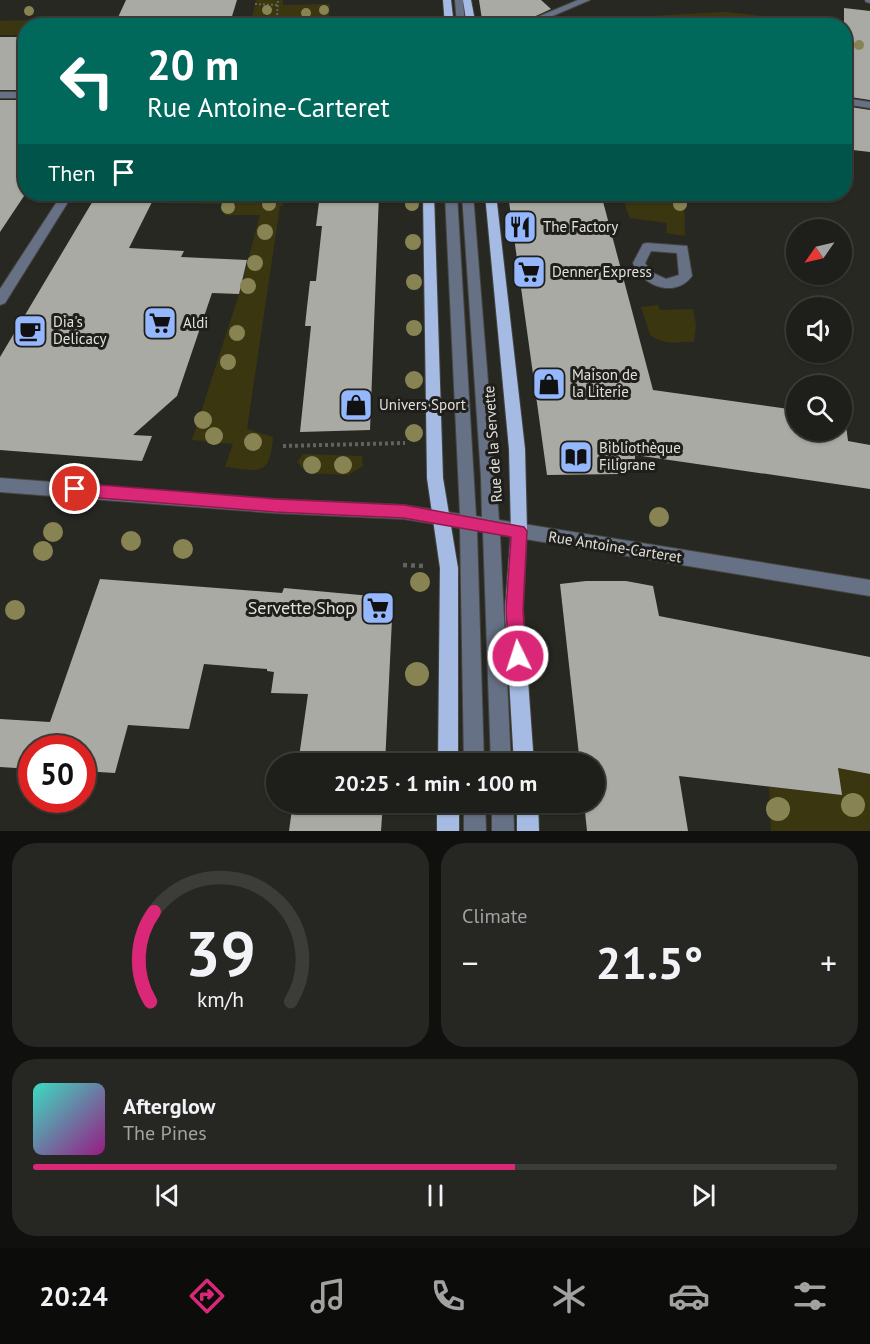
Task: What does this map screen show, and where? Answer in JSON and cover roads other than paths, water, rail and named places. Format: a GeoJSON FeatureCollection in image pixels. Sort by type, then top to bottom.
{"type":"FeatureCollection","features":[{"type":"Feature","properties":{"kind":"main road"},"geometry":{"type":"LineString","coordinates":[[447,0],[449,18]]}},
{"type":"Feature","properties":{"kind":"main road"},"geometry":{"type":"LineString","coordinates":[[467,0],[470,18]]}},
{"type":"Feature","properties":{"kind":"main road"},"geometry":{"type":"LineString","coordinates":[[428,201],[435,478],[449,568],[448,753]]}},
{"type":"Feature","properties":{"kind":"main road","name":"Rue de la Servette"},"geometry":{"type":"LineString","coordinates":[[491,201],[517,449],[519,531],[514,610],[523,753]]}},
{"type":"Feature","properties":{"kind":"main road"},"geometry":{"type":"LineString","coordinates":[[448,813],[448,831]]}},
{"type":"Feature","properties":{"kind":"main road"},"geometry":{"type":"LineString","coordinates":[[527,813],[528,831]]}},
{"type":"Feature","properties":{"kind":"street"},"geometry":{"type":"LineString","coordinates":[[459,0],[460,18]]}},
{"type":"Feature","properties":{"kind":"street"},"geometry":{"type":"LineString","coordinates":[[540,18],[585,0]]}},
{"type":"Feature","properties":{"kind":"street"},"geometry":{"type":"LineString","coordinates":[[0,95],[18,95]]}},
{"type":"Feature","properties":{"kind":"street"},"geometry":{"type":"LineString","coordinates":[[852,102],[870,105]]}},
{"type":"Feature","properties":{"kind":"street"},"geometry":{"type":"LineString","coordinates":[[0,300],[63,201]]}},
{"type":"Feature","properties":{"kind":"street"},"geometry":{"type":"LineString","coordinates":[[451,201],[469,523],[474,753]]}},
{"type":"Feature","properties":{"kind":"street"},"geometry":{"type":"LineString","coordinates":[[468,201],[491,527],[501,753]]}},
{"type":"Feature","properties":{"kind":"street","name":"Rue Antoine-Carteret"},"geometry":{"type":"LineString","coordinates":[[0,485],[275,506],[404,512],[870,588]]}},
{"type":"Feature","properties":{"kind":"street"},"geometry":{"type":"LineString","coordinates":[[474,813],[475,831]]}},
{"type":"Feature","properties":{"kind":"street"},"geometry":{"type":"LineString","coordinates":[[502,813],[503,831]]}},
{"type":"Feature","properties":{"kind":"place","name":"The Factory"},"geometry":{"type":"Point","coordinates":[520,227]}},
{"type":"Feature","properties":{"kind":"place","name":"Denner Express"},"geometry":{"type":"Point","coordinates":[529,272]}},
{"type":"Feature","properties":{"kind":"place","name":"Aldi"},"geometry":{"type":"Point","coordinates":[160,323]}},
{"type":"Feature","properties":{"kind":"place","name":"Dia's Delicacy"},"geometry":{"type":"Point","coordinates":[30,331]}},
{"type":"Feature","properties":{"kind":"place","name":"Maison de la Literie"},"geometry":{"type":"Point","coordinates":[549,384]}},
{"type":"Feature","properties":{"kind":"place","name":"Univers Sport"},"geometry":{"type":"Point","coordinates":[356,405]}},
{"type":"Feature","properties":{"kind":"place","name":"Bibliothèque Filigrane"},"geometry":{"type":"Point","coordinates":[576,457]}},
{"type":"Feature","properties":{"kind":"place","name":"Servette Shop"},"geometry":{"type":"Point","coordinates":[378,608]}}]}
